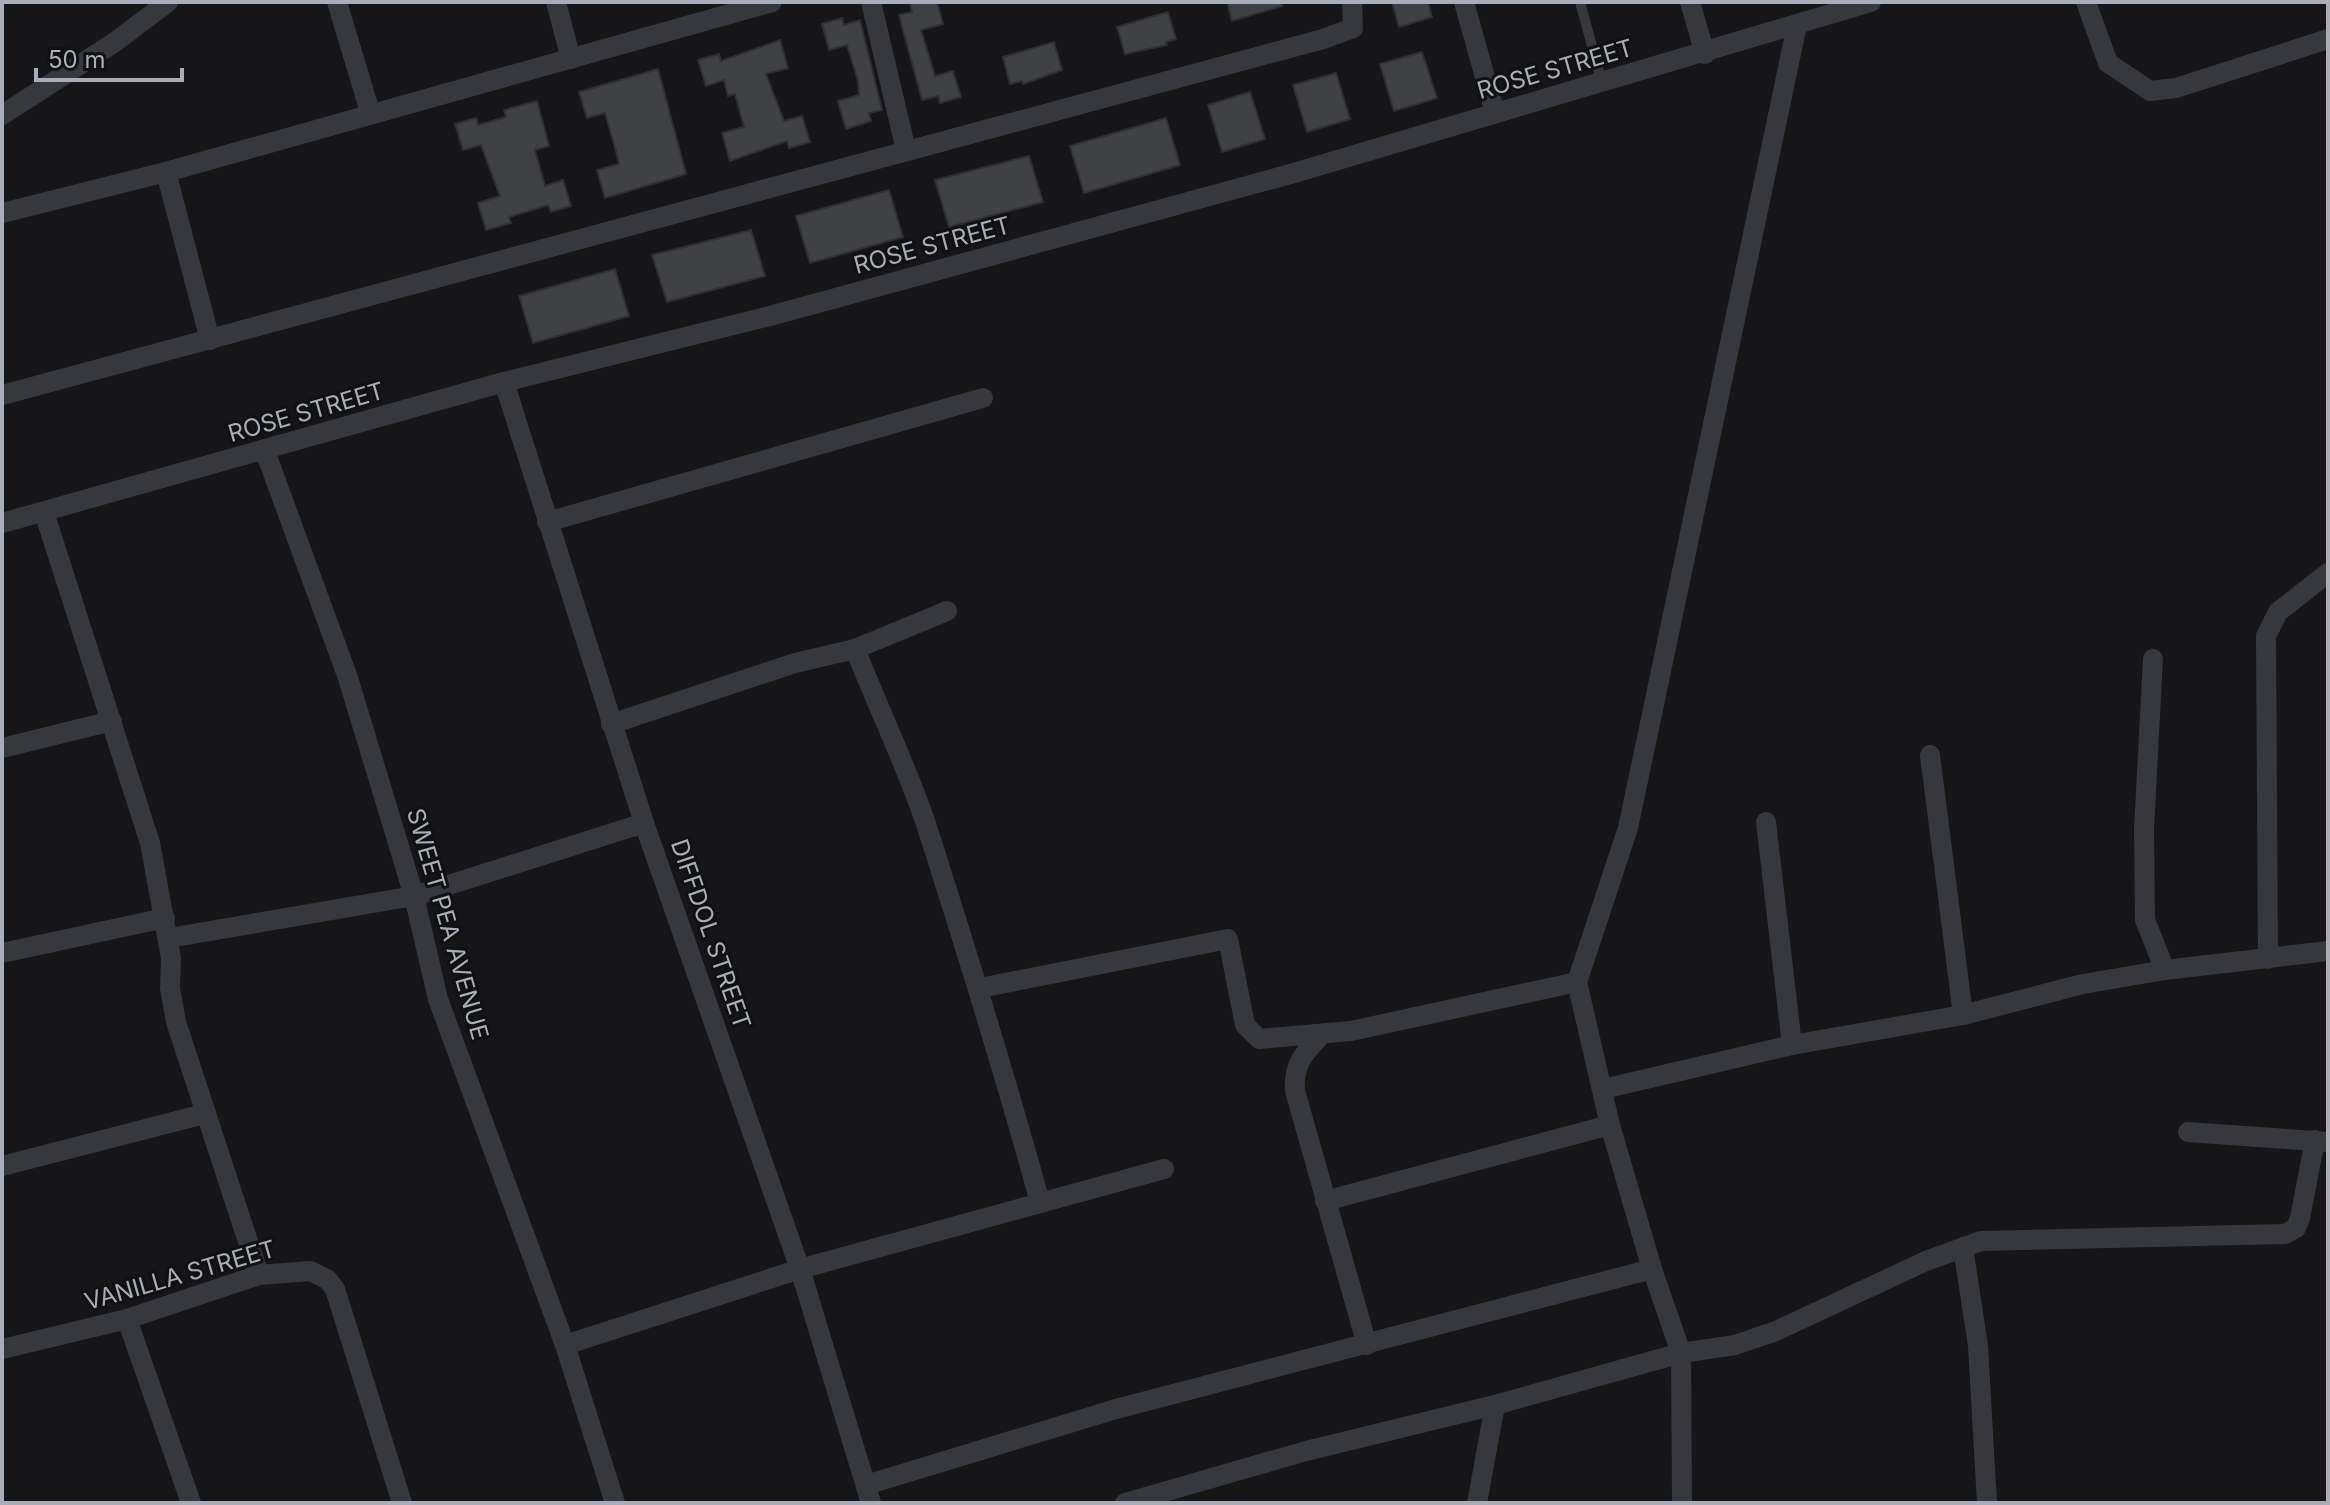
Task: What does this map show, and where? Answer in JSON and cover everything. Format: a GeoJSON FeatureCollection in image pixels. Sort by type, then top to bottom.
{"type":"FeatureCollection","features":[{"type":"Feature","properties":{"kind":"street"},"geometry":{"type":"LineString","coordinates":[[2,115],[115,42],[168,2]]}},
{"type":"Feature","properties":{"kind":"street"},"geometry":{"type":"LineString","coordinates":[[337,2],[370,112]]}},
{"type":"Feature","properties":{"kind":"street"},"geometry":{"type":"LineString","coordinates":[[556,2],[571,59]]}},
{"type":"Feature","properties":{"kind":"street"},"geometry":{"type":"LineString","coordinates":[[2,213],[166,172],[370,112],[772,2]]}},
{"type":"Feature","properties":{"kind":"street"},"geometry":{"type":"LineString","coordinates":[[871,2],[906,150]]}},
{"type":"Feature","properties":{"kind":"street"},"geometry":{"type":"LineString","coordinates":[[2,395],[1349,32],[1355,23],[1352,2]]}},
{"type":"Feature","properties":{"kind":"street"},"geometry":{"type":"LineString","coordinates":[[1464,2],[1495,113]]}},
{"type":"Feature","properties":{"kind":"street"},"geometry":{"type":"LineString","coordinates":[[1690,2],[1705,54]]}},
{"type":"Feature","properties":{"kind":"street","name":"ROSE STREET"},"geometry":{"type":"LineString","coordinates":[[2,523],[504,382],[770,316],[1294,173],[1705,54],[1871,2]]}},
{"type":"Feature","properties":{"kind":"street"},"geometry":{"type":"LineString","coordinates":[[2086,2],[2108,63],[2118,74],[2150,91],[2176,88],[2328,39]]}},
{"type":"Feature","properties":{"kind":"street"},"geometry":{"type":"LineString","coordinates":[[1682,1503],[1681,1353],[1652,1269],[1610,1125],[1577,982],[1628,828],[1797,25]]}},
{"type":"Feature","properties":{"kind":"street"},"geometry":{"type":"LineString","coordinates":[[166,172],[210,340]]}},
{"type":"Feature","properties":{"kind":"street","name":"DIFFDOL STREET"},"geometry":{"type":"LineString","coordinates":[[504,382],[644,823],[800,1269],[868,1494]]}},
{"type":"Feature","properties":{"kind":"street"},"geometry":{"type":"LineString","coordinates":[[547,522],[983,398]]}},
{"type":"Feature","properties":{"kind":"street","name":"SWEET PEA AVENUE"},"geometry":{"type":"LineString","coordinates":[[265,451],[348,678],[414,896],[438,999],[565,1345],[615,1503]]}},
{"type":"Feature","properties":{"kind":"street"},"geometry":{"type":"LineString","coordinates":[[44,512],[150,843],[167,928],[176,1022],[259,1275]]}},
{"type":"Feature","properties":{"kind":"street"},"geometry":{"type":"LineString","coordinates":[[2268,959],[2266,636],[2278,612],[2328,573]]}},
{"type":"Feature","properties":{"kind":"street"},"geometry":{"type":"LineString","coordinates":[[611,724],[795,663],[855,649],[947,611]]}},
{"type":"Feature","properties":{"kind":"street"},"geometry":{"type":"LineString","coordinates":[[855,649],[925,823],[944,889],[980,988],[1040,1202]]}},
{"type":"Feature","properties":{"kind":"street"},"geometry":{"type":"LineString","coordinates":[[2153,659],[2144,829],[2145,920],[2165,970]]}},
{"type":"Feature","properties":{"kind":"street"},"geometry":{"type":"LineString","coordinates":[[2,748],[112,721]]}},
{"type":"Feature","properties":{"kind":"street"},"geometry":{"type":"LineString","coordinates":[[1930,755],[1963,1015]]}},
{"type":"Feature","properties":{"kind":"street"},"geometry":{"type":"LineString","coordinates":[[1766,822],[1792,1045]]}},
{"type":"Feature","properties":{"kind":"street"},"geometry":{"type":"LineString","coordinates":[[2,953],[414,896],[644,823]]}},
{"type":"Feature","properties":{"kind":"street"},"geometry":{"type":"LineString","coordinates":[[980,988],[1228,939],[1245,1025],[1259,1039],[1351,1031],[1577,982]]}},
{"type":"Feature","properties":{"kind":"street"},"geometry":{"type":"LineString","coordinates":[[1603,1089],[1792,1045],[1963,1015],[2068,988],[2165,970],[2328,951]]}},
{"type":"Feature","properties":{"kind":"street"},"geometry":{"type":"LineString","coordinates":[[1321,1035],[1301,1057],[1294,1073],[1295,1091],[1367,1345]]}},
{"type":"Feature","properties":{"kind":"street"},"geometry":{"type":"LineString","coordinates":[[2,1166],[204,1114]]}},
{"type":"Feature","properties":{"kind":"street"},"geometry":{"type":"LineString","coordinates":[[1325,1201],[1610,1125]]}},
{"type":"Feature","properties":{"kind":"street"},"geometry":{"type":"LineString","coordinates":[[1125,1503],[1306,1451],[1495,1405],[1681,1353],[1735,1345],[1776,1331],[1981,1241],[2285,1234],[2296,1228],[2321,1141],[2188,1132]]}},
{"type":"Feature","properties":{"kind":"street"},"geometry":{"type":"LineString","coordinates":[[565,1345],[800,1269],[1164,1169]]}},
{"type":"Feature","properties":{"kind":"street"},"geometry":{"type":"LineString","coordinates":[[1963,1247],[1978,1346],[1987,1503]]}},
{"type":"Feature","properties":{"kind":"street"},"geometry":{"type":"LineString","coordinates":[[868,1494],[1116,1409],[1652,1269]]}},
{"type":"Feature","properties":{"kind":"street","name":"VANILLA STREET"},"geometry":{"type":"LineString","coordinates":[[2,1349],[127,1319],[259,1275],[310,1271],[327,1279],[335,1289],[402,1503]]}},
{"type":"Feature","properties":{"kind":"street"},"geometry":{"type":"LineString","coordinates":[[127,1319],[191,1503]]}},
{"type":"Feature","properties":{"kind":"street"},"geometry":{"type":"LineString","coordinates":[[1477,1503],[1495,1405]]}},
{"type":"Feature","properties":{"kind":"lane"},"geometry":{"type":"LineString","coordinates":[[1580,2],[1602,83]]}},
{"type":"Feature","properties":{"kind":"building"},"geometry":{"type":"Polygon","coordinates":[[[910,2],[937,2],[943,24],[921,30],[935,76],[953,71],[961,97],[940,103],[938,96],[922,100],[899,15],[912,12],[910,2]]]}},
{"type":"Feature","properties":{"kind":"building"},"geometry":{"type":"Polygon","coordinates":[[[1227,2],[1281,2],[1282,6],[1232,21],[1227,2]]]}},
{"type":"Feature","properties":{"kind":"building"},"geometry":{"type":"Polygon","coordinates":[[[1392,2],[1428,2],[1432,17],[1399,27],[1392,2]]]}},
{"type":"Feature","properties":{"kind":"building"},"geometry":{"type":"Polygon","coordinates":[[[1168,12],[1176,39],[1166,42],[1167,45],[1125,54],[1117,27],[1168,12]]]}},
{"type":"Feature","properties":{"kind":"building"},"geometry":{"type":"Polygon","coordinates":[[[842,18],[844,25],[860,20],[882,110],[869,113],[871,121],[846,129],[838,101],[859,95],[858,81],[847,45],[829,50],[822,24],[842,18]]]}},
{"type":"Feature","properties":{"kind":"building"},"geometry":{"type":"Polygon","coordinates":[[[780,40],[788,68],[766,74],[784,121],[802,116],[810,142],[789,148],[787,141],[730,161],[722,133],[744,127],[735,94],[728,96],[724,80],[706,86],[698,60],[719,54],[721,61],[780,40]]]}},
{"type":"Feature","properties":{"kind":"building"},"geometry":{"type":"Polygon","coordinates":[[[1054,42],[1062,70],[1023,84],[1022,81],[1010,84],[1003,57],[1054,42]]]}},
{"type":"Feature","properties":{"kind":"building"},"geometry":{"type":"Polygon","coordinates":[[[1422,52],[1437,98],[1394,111],[1380,64],[1422,52]]]}},
{"type":"Feature","properties":{"kind":"building"},"geometry":{"type":"Polygon","coordinates":[[[658,69],[686,174],[605,198],[597,170],[619,164],[616,151],[605,113],[587,118],[579,92],[658,69]]]}},
{"type":"Feature","properties":{"kind":"building"},"geometry":{"type":"Polygon","coordinates":[[[1336,73],[1350,119],[1307,132],[1293,85],[1336,73]]]}},
{"type":"Feature","properties":{"kind":"building"},"geometry":{"type":"Polygon","coordinates":[[[1250,92],[1265,139],[1222,152],[1208,105],[1250,92]]]}},
{"type":"Feature","properties":{"kind":"building"},"geometry":{"type":"Polygon","coordinates":[[[537,101],[549,146],[535,150],[545,186],[563,180],[571,206],[551,212],[548,205],[509,217],[511,223],[486,230],[478,203],[500,196],[481,145],[463,150],[455,124],[476,118],[478,125],[506,117],[504,110],[537,101]]]}},
{"type":"Feature","properties":{"kind":"building"},"geometry":{"type":"Polygon","coordinates":[[[1166,118],[1180,165],[1084,193],[1070,146],[1166,118]]]}},
{"type":"Feature","properties":{"kind":"building"},"geometry":{"type":"Polygon","coordinates":[[[1029,156],[1043,202],[949,227],[935,180],[1029,156]]]}},
{"type":"Feature","properties":{"kind":"building"},"geometry":{"type":"Polygon","coordinates":[[[889,190],[903,237],[810,263],[796,216],[889,190]]]}},
{"type":"Feature","properties":{"kind":"building"},"geometry":{"type":"Polygon","coordinates":[[[751,230],[765,276],[667,302],[652,255],[751,230]]]}},
{"type":"Feature","properties":{"kind":"building"},"geometry":{"type":"Polygon","coordinates":[[[615,269],[629,316],[533,343],[519,296],[615,269]]]}}]}
